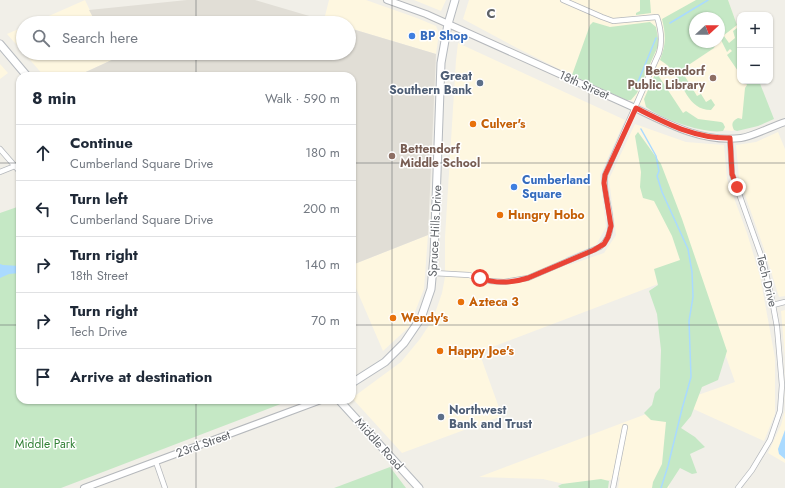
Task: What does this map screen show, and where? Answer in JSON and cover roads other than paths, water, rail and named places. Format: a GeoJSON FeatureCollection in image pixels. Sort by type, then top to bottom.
{"type":"FeatureCollection","features":[{"type":"Feature","properties":{"kind":"main road","name":"Spruce Hills Drive"},"geometry":{"type":"LineString","coordinates":[[356,381],[386,362],[404,343],[414,330],[423,313],[431,289],[439,142],[440,82],[443,50],[448,24],[455,0]]}},
{"type":"Feature","properties":{"kind":"main road"},"geometry":{"type":"LineString","coordinates":[[0,44],[24,72]]}},
{"type":"Feature","properties":{"kind":"main road","name":"Middle Road"},"geometry":{"type":"LineString","coordinates":[[343,404],[419,488]]}},
{"type":"Feature","properties":{"kind":"street","name":"18th Street"},"geometry":{"type":"LineString","coordinates":[[388,0],[426,14],[698,136],[742,138],[785,122]]}},
{"type":"Feature","properties":{"kind":"street"},"geometry":{"type":"LineString","coordinates":[[433,273],[469,275],[489,281],[519,281],[594,250],[604,244],[608,237],[611,226],[604,183],[605,175],[636,108],[661,46],[661,30],[658,16],[613,21],[563,0]]}},
{"type":"Feature","properties":{"kind":"street","name":"Tech Drive"},"geometry":{"type":"LineString","coordinates":[[730,138],[732,174],[761,256],[773,305],[777,327],[782,385],[780,411],[770,440],[752,470],[738,488]]}},
{"type":"Feature","properties":{"kind":"street"},"geometry":{"type":"LineString","coordinates":[[0,149],[15,167],[0,172]]}},
{"type":"Feature","properties":{"kind":"street"},"geometry":{"type":"LineString","coordinates":[[773,305],[785,302]]}},
{"type":"Feature","properties":{"kind":"street","name":"23rd Street"},"geometry":{"type":"LineString","coordinates":[[84,488],[310,404]]}},
{"type":"Feature","properties":{"kind":"street"},"geometry":{"type":"LineString","coordinates":[[614,488],[625,427]]}},
{"type":"Feature","properties":{"kind":"street"},"geometry":{"type":"LineString","coordinates":[[156,462],[165,488]]}},
{"type":"Feature","properties":{"kind":"water"},"geometry":{"type":"Polygon","coordinates":[[[0,264],[16,266],[16,273],[9,274],[0,278],[0,264]]]}},
{"type":"Feature","properties":{"kind":"water"},"geometry":{"type":"Polygon","coordinates":[[[785,430],[785,459],[779,454],[778,449],[785,430]]]}},
{"type":"Feature","properties":{"kind":"waterway"},"geometry":{"type":"LineString","coordinates":[[670,23],[708,0]]}},
{"type":"Feature","properties":{"kind":"waterway"},"geometry":{"type":"LineString","coordinates":[[635,89],[656,38]]}},
{"type":"Feature","properties":{"kind":"waterway"},"geometry":{"type":"LineString","coordinates":[[641,129],[656,156],[659,171],[657,176],[662,192],[688,249],[692,272],[693,297],[689,321],[691,377],[661,488]]}},
{"type":"Feature","properties":{"kind":"place","name":"BP Shop"},"geometry":{"type":"Point","coordinates":[412,36]}},
{"type":"Feature","properties":{"kind":"place","name":"Bettendorf Public Library"},"geometry":{"type":"Point","coordinates":[713,78]}},
{"type":"Feature","properties":{"kind":"place","name":"Great Southern Bank"},"geometry":{"type":"Point","coordinates":[480,83]}},
{"type":"Feature","properties":{"kind":"place","name":"Culver's"},"geometry":{"type":"Point","coordinates":[473,124]}},
{"type":"Feature","properties":{"kind":"place","name":"Bettendorf Middle School"},"geometry":{"type":"Point","coordinates":[392,156]}},
{"type":"Feature","properties":{"kind":"place","name":"Cumberland Square"},"geometry":{"type":"Point","coordinates":[514,187]}},
{"type":"Feature","properties":{"kind":"place","name":"Hungry Hobo"},"geometry":{"type":"Point","coordinates":[500,215]}},
{"type":"Feature","properties":{"kind":"place","name":"Azteca 3"},"geometry":{"type":"Point","coordinates":[461,302]}},
{"type":"Feature","properties":{"kind":"place","name":"Wendy's"},"geometry":{"type":"Point","coordinates":[393,318]}},
{"type":"Feature","properties":{"kind":"place","name":"Happy Joe's"},"geometry":{"type":"Point","coordinates":[440,351]}},
{"type":"Feature","properties":{"kind":"place","name":"Northwest Bank and Trust"},"geometry":{"type":"Point","coordinates":[441,417]}},
{"type":"Feature","properties":{"kind":"park label","name":"Middle Park"},"geometry":{"type":"Point","coordinates":[45,444]}}]}
